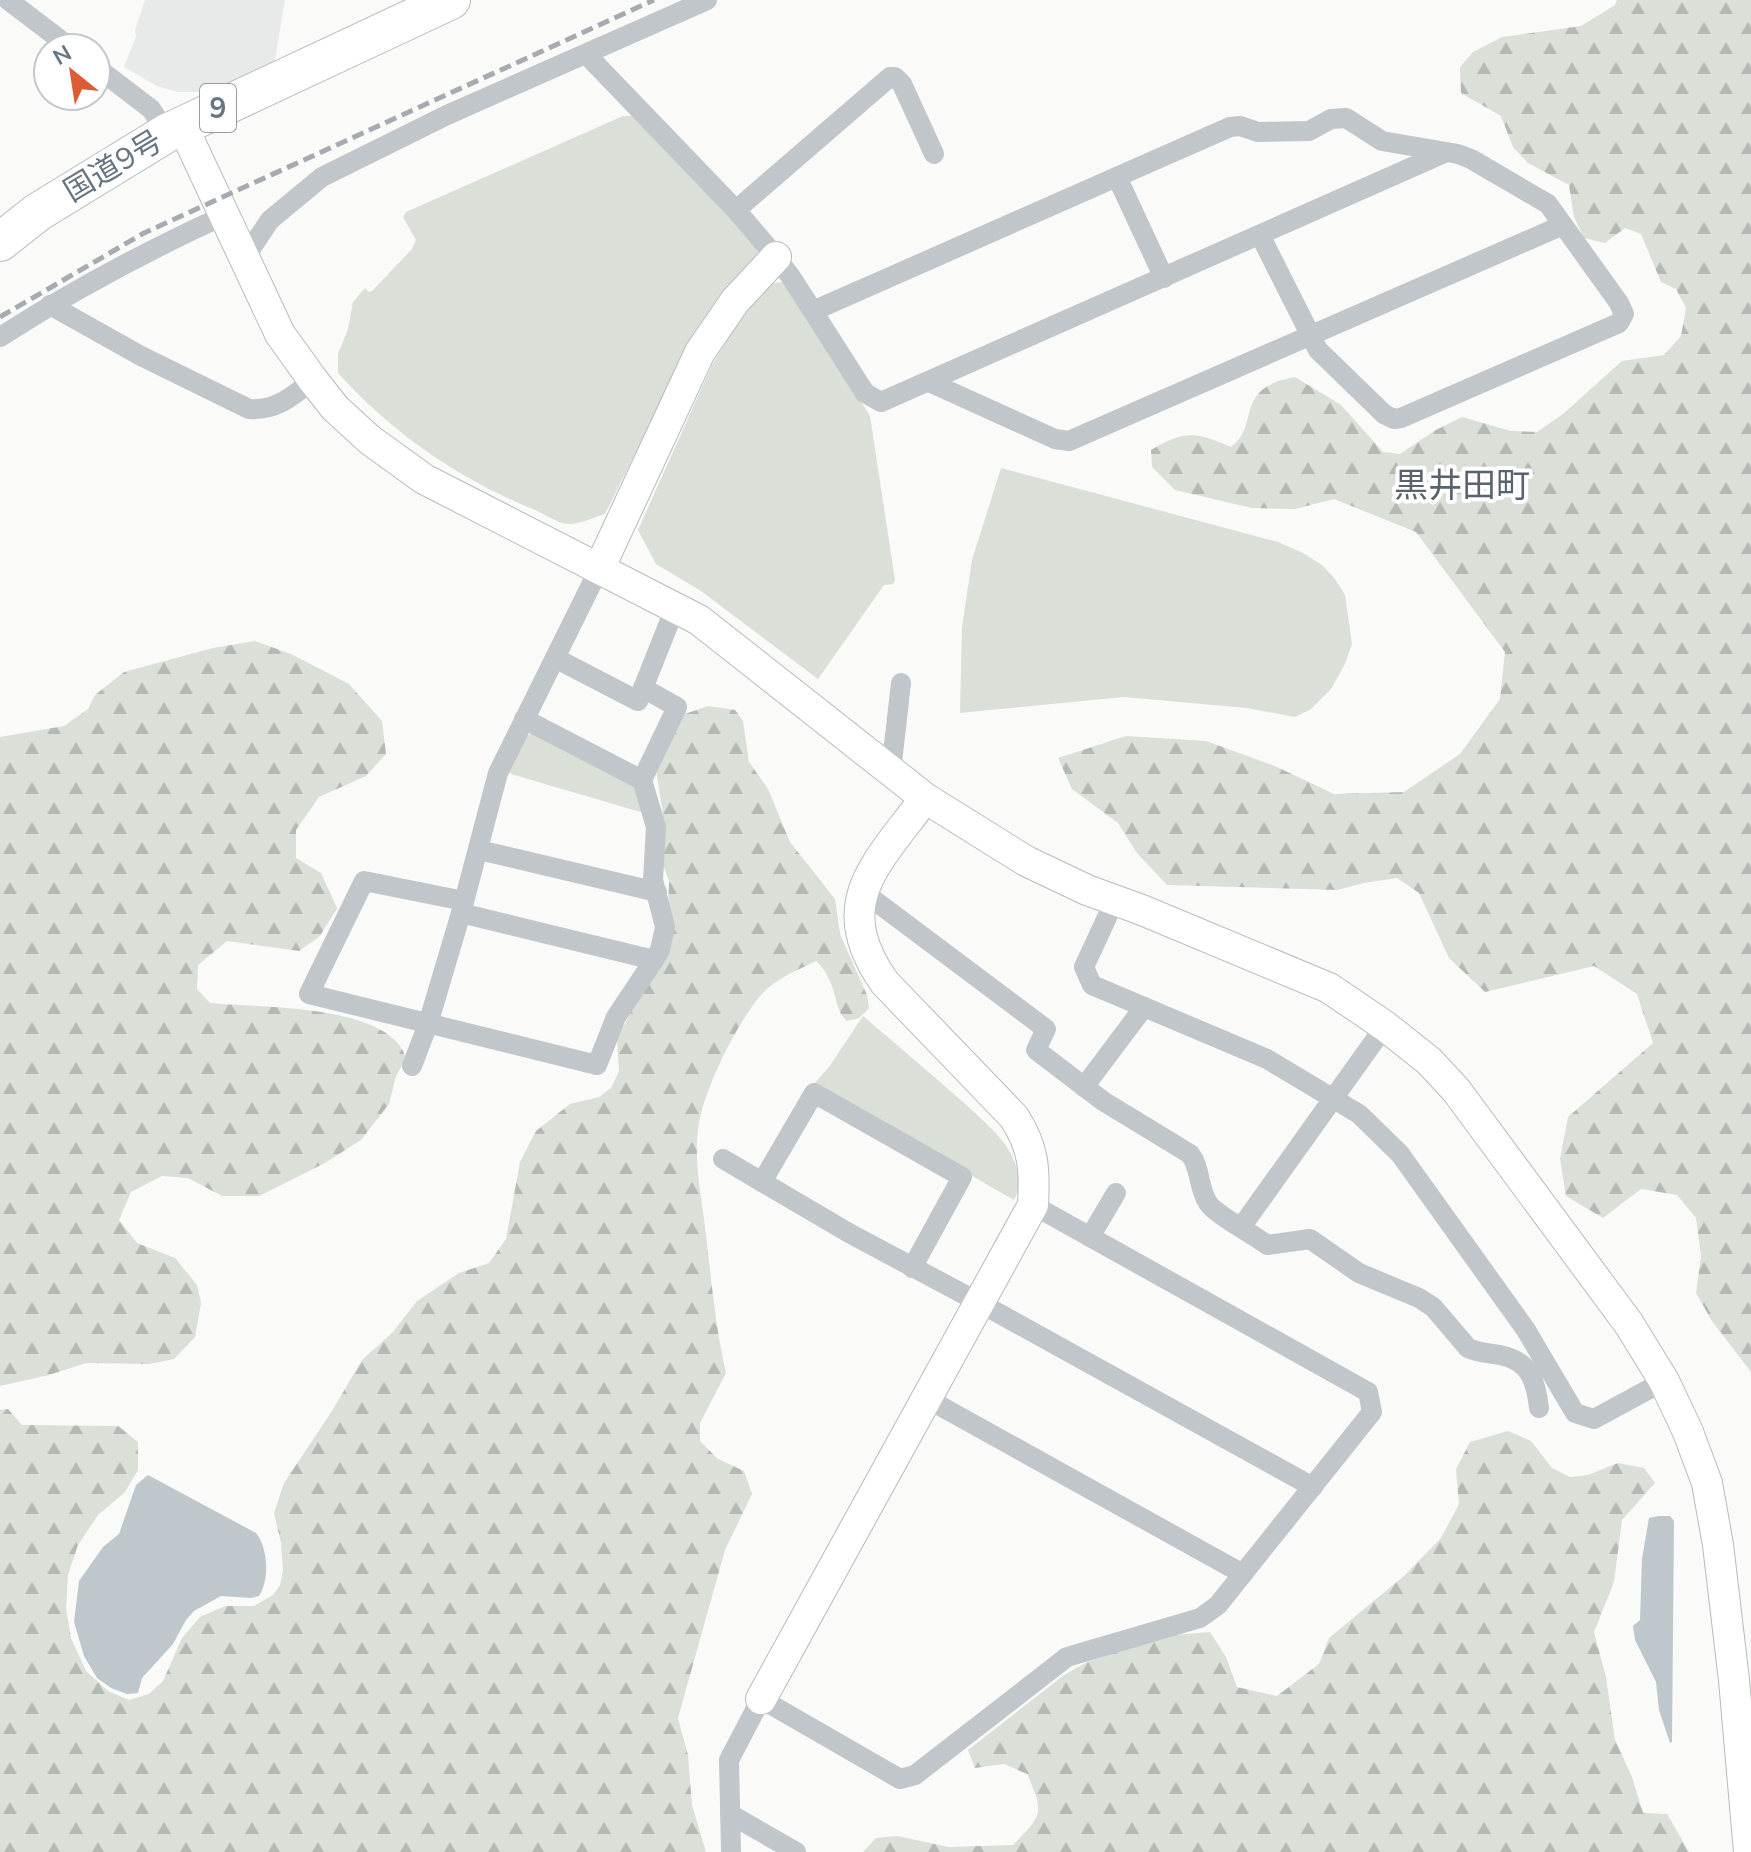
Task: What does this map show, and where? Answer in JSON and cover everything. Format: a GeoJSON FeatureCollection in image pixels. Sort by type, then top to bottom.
{"type":"FeatureCollection","features":[{"type":"Feature","properties":{"kind":"highway","name":"国道9号"},"geometry":{"type":"LineString","coordinates":[[0,242],[38,212],[174,129],[451,0]]}},
{"type":"Feature","properties":{"kind":"street"},"geometry":{"type":"LineString","coordinates":[[244,259],[270,220],[322,177],[447,115],[707,0]]}},
{"type":"Feature","properties":{"kind":"street"},"geometry":{"type":"LineString","coordinates":[[3,1],[48,32]]}},
{"type":"Feature","properties":{"kind":"street"},"geometry":{"type":"LineString","coordinates":[[586,54],[736,210],[776,257],[869,398],[886,401],[1444,153]]}},
{"type":"Feature","properties":{"kind":"street"},"geometry":{"type":"LineString","coordinates":[[736,210],[890,77],[899,79],[934,154]]}},
{"type":"Feature","properties":{"kind":"street"},"geometry":{"type":"LineString","coordinates":[[112,79],[174,129],[223,216],[280,334],[335,408],[370,440],[424,479],[699,620],[925,798],[1026,861],[1329,988],[1429,1061],[1456,1090],[1629,1324],[1664,1381],[1688,1432],[1707,1483],[1718,1545],[1749,1852]]}},
{"type":"Feature","properties":{"kind":"street"},"geometry":{"type":"LineString","coordinates":[[813,311],[1230,127],[1240,126],[1258,132],[1309,131],[1337,117],[1346,118],[1382,141],[1471,159],[1543,200],[1624,314],[1619,323],[1394,419],[1384,414],[1318,350],[1260,235]]}},
{"type":"Feature","properties":{"kind":"street"},"geometry":{"type":"LineString","coordinates":[[1117,177],[1164,278]]}},
{"type":"Feature","properties":{"kind":"street"},"geometry":{"type":"LineString","coordinates":[[0,337],[50,305],[156,246],[223,216]]}},
{"type":"Feature","properties":{"kind":"street"},"geometry":{"type":"LineString","coordinates":[[929,382],[1055,439],[1069,441],[1563,225]]}},
{"type":"Feature","properties":{"kind":"street"},"geometry":{"type":"LineString","coordinates":[[412,1066],[428,1024],[498,773],[600,567],[700,352],[735,301],[776,257]]}},
{"type":"Feature","properties":{"kind":"street"},"geometry":{"type":"LineString","coordinates":[[50,305],[141,356],[249,409],[276,406],[313,380]]}},
{"type":"Feature","properties":{"kind":"street"},"geometry":{"type":"LineString","coordinates":[[555,658],[638,701],[675,608]]}},
{"type":"Feature","properties":{"kind":"street"},"geometry":{"type":"LineString","coordinates":[[891,771],[901,683]]}},
{"type":"Feature","properties":{"kind":"street"},"geometry":{"type":"LineString","coordinates":[[643,688],[677,707],[642,780],[656,827],[653,880],[665,927],[660,950],[654,960],[616,1017],[597,1065],[309,994],[364,881],[654,960]]}},
{"type":"Feature","properties":{"kind":"street"},"geometry":{"type":"LineString","coordinates":[[524,719],[642,780]]}},
{"type":"Feature","properties":{"kind":"street"},"geometry":{"type":"LineString","coordinates":[[731,1852],[729,1760],[1033,1205],[1030,1146],[1014,1117],[903,1003],[873,965],[859,930],[858,909],[862,891],[873,869],[925,798]]}},
{"type":"Feature","properties":{"kind":"street"},"geometry":{"type":"LineString","coordinates":[[479,850],[657,892]]}},
{"type":"Feature","properties":{"kind":"street"},"geometry":{"type":"LineString","coordinates":[[862,891],[1046,1029],[1036,1050],[1084,1087],[1190,1154],[1195,1160],[1208,1203],[1214,1210],[1267,1245],[1310,1239],[1359,1273],[1419,1298],[1433,1307],[1468,1348],[1513,1358],[1522,1364],[1536,1385],[1539,1408]]}},
{"type":"Feature","properties":{"kind":"street"},"geometry":{"type":"LineString","coordinates":[[1115,900],[1084,967],[1092,985],[1267,1059],[1359,1114],[1400,1154],[1526,1330],[1575,1413],[1594,1419],[1664,1381]]}},
{"type":"Feature","properties":{"kind":"street"},"geometry":{"type":"LineString","coordinates":[[1084,1087],[1144,1007]]}},
{"type":"Feature","properties":{"kind":"street"},"geometry":{"type":"LineString","coordinates":[[1242,1226],[1385,1026]]}},
{"type":"Feature","properties":{"kind":"street"},"geometry":{"type":"LineString","coordinates":[[762,1182],[814,1093],[962,1177],[912,1268]]}},
{"type":"Feature","properties":{"kind":"street"},"geometry":{"type":"LineString","coordinates":[[723,1159],[912,1268],[1313,1487]]}},
{"type":"Feature","properties":{"kind":"street"},"geometry":{"type":"LineString","coordinates":[[1090,1237],[1116,1193]]}},
{"type":"Feature","properties":{"kind":"street"},"geometry":{"type":"LineString","coordinates":[[761,1699],[900,1779],[915,1775],[1067,1657],[1200,1618],[1218,1605],[1372,1412],[1368,1392],[1033,1205]]}},
{"type":"Feature","properties":{"kind":"street"},"geometry":{"type":"LineString","coordinates":[[926,1398],[1243,1574]]}},
{"type":"Feature","properties":{"kind":"street"},"geometry":{"type":"LineString","coordinates":[[730,1814],[796,1852]]}},
{"type":"Feature","properties":{"kind":"shaded area"},"geometry":{"type":"Polygon","coordinates":[[[145,0],[285,0],[274,66],[203,92],[177,92],[157,86],[124,67],[145,0]]]}},
{"type":"Feature","properties":{"kind":"shaded area"},"geometry":{"type":"Polygon","coordinates":[[[148,1475],[256,1533],[265,1555],[266,1573],[259,1596],[221,1596],[194,1611],[173,1644],[142,1678],[138,1693],[127,1694],[97,1678],[84,1656],[74,1622],[79,1581],[103,1547],[119,1534],[136,1485],[148,1475]]]}},
{"type":"Feature","properties":{"kind":"shaded area"},"geometry":{"type":"Polygon","coordinates":[[[1670,1516],[1674,1521],[1670,1743],[1659,1710],[1656,1682],[1635,1640],[1633,1626],[1640,1620],[1642,1559],[1649,1518],[1670,1516]]]}},
{"type":"Feature","properties":{"kind":"green space"},"geometry":{"type":"Polygon","coordinates":[[[1617,0],[1751,0],[1751,1372],[1712,1321],[1696,1293],[1701,1256],[1696,1218],[1677,1195],[1641,1189],[1603,1218],[1566,1196],[1560,1159],[1568,1117],[1653,1043],[1637,994],[1594,966],[1485,992],[1449,958],[1419,893],[1397,878],[1337,890],[1167,885],[1137,853],[1118,823],[1072,789],[1058,758],[1126,736],[1206,741],[1275,766],[1334,794],[1404,792],[1460,754],[1500,699],[1505,652],[1416,532],[1334,499],[1295,509],[1252,508],[1175,490],[1152,467],[1151,450],[1173,439],[1191,435],[1231,447],[1240,438],[1255,398],[1263,389],[1295,377],[1341,405],[1383,452],[1400,454],[1462,417],[1511,431],[1537,432],[1563,414],[1622,361],[1664,355],[1681,336],[1686,308],[1676,289],[1661,282],[1641,234],[1625,228],[1605,243],[1584,238],[1574,217],[1569,185],[1528,163],[1513,147],[1501,116],[1461,93],[1460,67],[1473,52],[1502,37],[1581,26],[1615,5],[1617,0]]]}},
{"type":"Feature","properties":{"kind":"green space"},"geometry":{"type":"Polygon","coordinates":[[[623,116],[632,116],[759,244],[757,257],[699,326],[605,514],[565,524],[480,484],[404,435],[338,373],[338,354],[348,329],[353,302],[365,288],[368,292],[372,291],[412,249],[416,240],[403,217],[406,212],[623,116]]]}},
{"type":"Feature","properties":{"kind":"green space"},"geometry":{"type":"Polygon","coordinates":[[[785,282],[870,416],[895,580],[893,584],[884,585],[818,679],[701,591],[656,564],[638,530],[712,365],[739,320],[771,283],[785,282]]]}},
{"type":"Feature","properties":{"kind":"green space"},"geometry":{"type":"Polygon","coordinates":[[[1001,468],[1278,542],[1322,565],[1345,595],[1352,644],[1331,689],[1311,709],[1295,717],[1247,708],[1124,697],[960,713],[962,627],[972,560],[1001,468]]]}},
{"type":"Feature","properties":{"kind":"green space"},"geometry":{"type":"Polygon","coordinates":[[[255,641],[291,654],[349,684],[382,721],[386,754],[366,776],[319,797],[296,830],[296,858],[321,873],[337,908],[320,936],[299,951],[227,941],[198,965],[197,989],[210,1003],[289,1008],[349,1018],[375,1027],[395,1040],[406,1058],[396,1076],[389,1104],[361,1140],[325,1163],[259,1196],[222,1196],[188,1178],[162,1176],[131,1192],[119,1220],[137,1243],[175,1258],[197,1285],[201,1303],[195,1337],[174,1359],[149,1364],[86,1363],[0,1386],[0,737],[64,726],[88,709],[95,695],[124,672],[213,648],[255,641]]]}},
{"type":"Feature","properties":{"kind":"green space"},"geometry":{"type":"Polygon","coordinates":[[[708,706],[735,710],[743,721],[749,762],[768,789],[790,842],[835,899],[840,934],[867,995],[869,1008],[859,1018],[847,1021],[839,1010],[828,978],[816,961],[779,980],[758,999],[736,1032],[708,1091],[699,1123],[698,1175],[726,1373],[700,1423],[700,1441],[718,1459],[744,1471],[752,1494],[725,1550],[678,1718],[688,1755],[692,1805],[706,1852],[0,1852],[0,1410],[8,1409],[22,1425],[118,1426],[138,1442],[138,1470],[125,1492],[98,1515],[78,1545],[68,1575],[66,1608],[71,1638],[86,1671],[108,1691],[129,1700],[149,1694],[163,1681],[182,1638],[200,1617],[225,1606],[254,1606],[273,1595],[280,1585],[283,1571],[274,1513],[284,1483],[362,1360],[392,1333],[417,1301],[459,1273],[489,1263],[506,1239],[520,1162],[536,1131],[570,1104],[599,1097],[611,1088],[619,1071],[617,1039],[667,943],[669,881],[660,846],[663,814],[656,770],[682,715],[708,706]]]}},
{"type":"Feature","properties":{"kind":"green space"},"geometry":{"type":"Polygon","coordinates":[[[532,733],[637,785],[644,813],[511,774],[509,771],[526,736],[532,733]]]}},
{"type":"Feature","properties":{"kind":"green space"},"geometry":{"type":"Polygon","coordinates":[[[863,1016],[963,1102],[1002,1141],[1011,1153],[1018,1173],[1019,1187],[1014,1200],[813,1085],[863,1016]]]}},
{"type":"Feature","properties":{"kind":"green space"},"geometry":{"type":"Polygon","coordinates":[[[1508,1431],[1531,1441],[1552,1468],[1570,1477],[1588,1475],[1618,1463],[1644,1468],[1655,1483],[1622,1520],[1614,1582],[1594,1632],[1606,1677],[1615,1740],[1632,1777],[1643,1813],[1667,1814],[1689,1852],[863,1852],[876,1838],[897,1836],[949,1847],[1013,1845],[1038,1813],[1027,1774],[1004,1764],[975,1768],[968,1750],[1064,1675],[1087,1662],[1163,1636],[1210,1632],[1226,1657],[1237,1687],[1277,1696],[1319,1664],[1329,1638],[1404,1576],[1441,1538],[1459,1504],[1456,1469],[1470,1442],[1508,1431]]]}},
{"type":"Feature","properties":{"kind":"railway"},"geometry":{"type":"LineString","coordinates":[[0,317],[144,233],[654,0]]}},
{"type":"Feature","properties":{"kind":"district","name":"黒井田町"},"geometry":{"type":"Point","coordinates":[1462,485]}}]}
